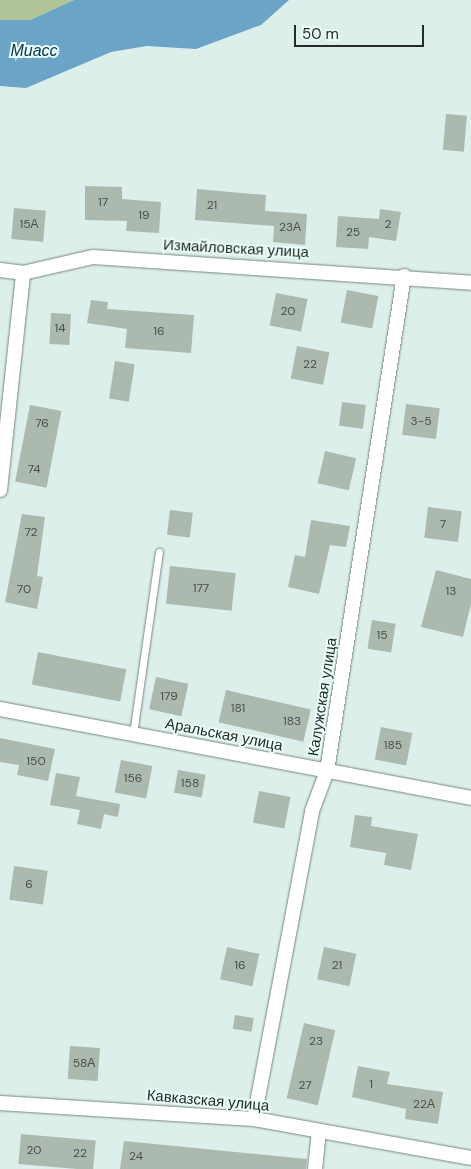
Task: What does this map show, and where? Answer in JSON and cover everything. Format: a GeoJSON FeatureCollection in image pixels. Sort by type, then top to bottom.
{"type":"FeatureCollection","features":[{"type":"Feature","properties":{"kind":"street","name":"Измайловская улица"},"geometry":{"type":"LineString","coordinates":[[0,270],[23,273],[93,257],[404,276],[471,284]]}},
{"type":"Feature","properties":{"kind":"street"},"geometry":{"type":"LineString","coordinates":[[0,490],[23,273]]}},
{"type":"Feature","properties":{"kind":"street","name":"Калужская улица"},"geometry":{"type":"LineString","coordinates":[[254,1119],[312,811],[327,771],[404,276]]}},
{"type":"Feature","properties":{"kind":"street","name":"Аральская улица"},"geometry":{"type":"LineString","coordinates":[[0,709],[471,798]]}},
{"type":"Feature","properties":{"kind":"street","name":"Кавказская улица"},"geometry":{"type":"LineString","coordinates":[[0,1103],[254,1119],[319,1133],[471,1158]]}},
{"type":"Feature","properties":{"kind":"street"},"geometry":{"type":"LineString","coordinates":[[315,1169],[319,1133]]}},
{"type":"Feature","properties":{"kind":"lane"},"geometry":{"type":"LineString","coordinates":[[133,734],[159,552]]}},
{"type":"Feature","properties":{"kind":"green space"},"geometry":{"type":"Polygon","coordinates":[[[0,0],[74,0],[30,20],[0,20],[0,0]]]}},
{"type":"Feature","properties":{"kind":"water","name":"Миасс"},"geometry":{"type":"Polygon","coordinates":[[[74,0],[289,0],[261,25],[196,49],[147,46],[111,52],[26,88],[0,86],[0,20],[30,20],[74,0]]]}},
{"type":"Feature","properties":{"kind":"building"},"geometry":{"type":"Polygon","coordinates":[[[446,114],[467,116],[464,152],[443,150],[446,114]]]}},
{"type":"Feature","properties":{"kind":"building"},"geometry":{"type":"Polygon","coordinates":[[[85,186],[122,187],[122,199],[161,202],[159,233],[126,231],[127,221],[85,220],[85,186]]]}},
{"type":"Feature","properties":{"kind":"building"},"geometry":{"type":"Polygon","coordinates":[[[197,189],[266,195],[265,211],[307,214],[305,245],[273,242],[274,226],[195,220],[197,189]]]}},
{"type":"Feature","properties":{"kind":"building"},"geometry":{"type":"Polygon","coordinates":[[[14,208],[46,211],[43,242],[11,239],[14,208]]]}},
{"type":"Feature","properties":{"kind":"building"},"geometry":{"type":"Polygon","coordinates":[[[380,209],[401,212],[396,241],[369,237],[368,249],[336,247],[338,216],[379,219],[380,209]]]}},
{"type":"Feature","properties":{"kind":"building"},"geometry":{"type":"Polygon","coordinates":[[[347,290],[378,296],[372,328],[341,322],[347,290]]]}},
{"type":"Feature","properties":{"kind":"building"},"geometry":{"type":"Polygon","coordinates":[[[276,293],[307,299],[301,331],[270,325],[276,293]]]}},
{"type":"Feature","properties":{"kind":"building"},"geometry":{"type":"Polygon","coordinates":[[[91,300],[108,302],[107,309],[194,315],[191,353],[125,348],[127,329],[87,323],[91,300]]]}},
{"type":"Feature","properties":{"kind":"building"},"geometry":{"type":"Polygon","coordinates":[[[51,313],[71,314],[69,345],[49,344],[51,313]]]}},
{"type":"Feature","properties":{"kind":"building"},"geometry":{"type":"Polygon","coordinates":[[[297,346],[329,352],[323,385],[291,378],[297,346]]]}},
{"type":"Feature","properties":{"kind":"building"},"geometry":{"type":"Polygon","coordinates":[[[115,361],[135,364],[129,402],[109,399],[115,361]]]}},
{"type":"Feature","properties":{"kind":"building"},"geometry":{"type":"Polygon","coordinates":[[[342,402],[366,405],[363,429],[339,426],[342,402]]]}},
{"type":"Feature","properties":{"kind":"building"},"geometry":{"type":"Polygon","coordinates":[[[406,404],[440,408],[436,439],[402,435],[406,404]]]}},
{"type":"Feature","properties":{"kind":"building"},"geometry":{"type":"Polygon","coordinates":[[[30,405],[61,411],[47,488],[15,482],[30,405]]]}},
{"type":"Feature","properties":{"kind":"building"},"geometry":{"type":"Polygon","coordinates":[[[325,451],[356,458],[349,490],[318,483],[325,451]]]}},
{"type":"Feature","properties":{"kind":"building"},"geometry":{"type":"Polygon","coordinates":[[[428,507],[462,511],[458,542],[424,538],[428,507]]]}},
{"type":"Feature","properties":{"kind":"building"},"geometry":{"type":"Polygon","coordinates":[[[170,510],[193,513],[190,538],[167,535],[170,510]]]}},
{"type":"Feature","properties":{"kind":"building"},"geometry":{"type":"Polygon","coordinates":[[[22,514],[45,517],[37,576],[43,577],[37,609],[5,602],[22,514]]]}},
{"type":"Feature","properties":{"kind":"building"},"geometry":{"type":"Polygon","coordinates":[[[311,520],[350,526],[346,547],[330,545],[319,594],[288,587],[295,555],[305,557],[311,520]]]}},
{"type":"Feature","properties":{"kind":"building"},"geometry":{"type":"Polygon","coordinates":[[[170,566],[236,573],[232,611],[166,604],[170,566]]]}},
{"type":"Feature","properties":{"kind":"building"},"geometry":{"type":"Polygon","coordinates":[[[436,570],[471,579],[471,604],[463,637],[421,627],[436,570]]]}},
{"type":"Feature","properties":{"kind":"building"},"geometry":{"type":"Polygon","coordinates":[[[372,620],[396,624],[391,652],[367,649],[372,620]]]}},
{"type":"Feature","properties":{"kind":"building"},"geometry":{"type":"Polygon","coordinates":[[[38,652],[126,669],[120,702],[32,684],[38,652]]]}},
{"type":"Feature","properties":{"kind":"building"},"geometry":{"type":"Polygon","coordinates":[[[156,677],[188,684],[181,716],[149,709],[156,677]]]}},
{"type":"Feature","properties":{"kind":"building"},"geometry":{"type":"Polygon","coordinates":[[[226,690],[311,710],[303,742],[219,722],[226,690]]]}},
{"type":"Feature","properties":{"kind":"building"},"geometry":{"type":"Polygon","coordinates":[[[381,727],[412,733],[406,765],[375,759],[381,727]]]}},
{"type":"Feature","properties":{"kind":"building"},"geometry":{"type":"Polygon","coordinates":[[[0,738],[55,749],[48,781],[17,775],[19,765],[0,762],[0,738]]]}},
{"type":"Feature","properties":{"kind":"building"},"geometry":{"type":"Polygon","coordinates":[[[121,760],[152,766],[146,798],[115,792],[121,760]]]}},
{"type":"Feature","properties":{"kind":"building"},"geometry":{"type":"Polygon","coordinates":[[[178,770],[206,775],[202,798],[174,793],[178,770]]]}},
{"type":"Feature","properties":{"kind":"building"},"geometry":{"type":"Polygon","coordinates":[[[56,773],[80,777],[76,796],[120,804],[118,817],[104,814],[101,829],[77,824],[80,810],[50,805],[56,773]]]}},
{"type":"Feature","properties":{"kind":"building"},"geometry":{"type":"Polygon","coordinates":[[[259,791],[290,797],[284,829],[253,822],[259,791]]]}},
{"type":"Feature","properties":{"kind":"building"},"geometry":{"type":"Polygon","coordinates":[[[355,815],[372,817],[371,826],[418,834],[411,870],[384,865],[386,853],[350,847],[355,815]]]}},
{"type":"Feature","properties":{"kind":"building"},"geometry":{"type":"Polygon","coordinates":[[[14,866],[48,871],[43,904],[9,900],[14,866]]]}},
{"type":"Feature","properties":{"kind":"building"},"geometry":{"type":"Polygon","coordinates":[[[227,947],[259,954],[252,986],[220,979],[227,947]]]}},
{"type":"Feature","properties":{"kind":"building"},"geometry":{"type":"Polygon","coordinates":[[[324,947],[356,954],[349,986],[317,979],[324,947]]]}},
{"type":"Feature","properties":{"kind":"building"},"geometry":{"type":"Polygon","coordinates":[[[235,1015],[254,1018],[252,1032],[233,1029],[235,1015]]]}},
{"type":"Feature","properties":{"kind":"building"},"geometry":{"type":"Polygon","coordinates":[[[304,1023],[335,1030],[318,1105],[287,1098],[304,1023]]]}},
{"type":"Feature","properties":{"kind":"building"},"geometry":{"type":"Polygon","coordinates":[[[70,1046],[100,1048],[98,1081],[68,1079],[70,1046]]]}},
{"type":"Feature","properties":{"kind":"building"},"geometry":{"type":"Polygon","coordinates":[[[358,1066],[390,1072],[387,1084],[443,1092],[438,1124],[405,1119],[406,1109],[352,1097],[358,1066]]]}},
{"type":"Feature","properties":{"kind":"building"},"geometry":{"type":"Polygon","coordinates":[[[21,1134],[96,1141],[93,1169],[18,1164],[21,1134]]]}},
{"type":"Feature","properties":{"kind":"building"},"geometry":{"type":"Polygon","coordinates":[[[124,1141],[307,1159],[306,1169],[120,1169],[124,1141]]]}}]}
